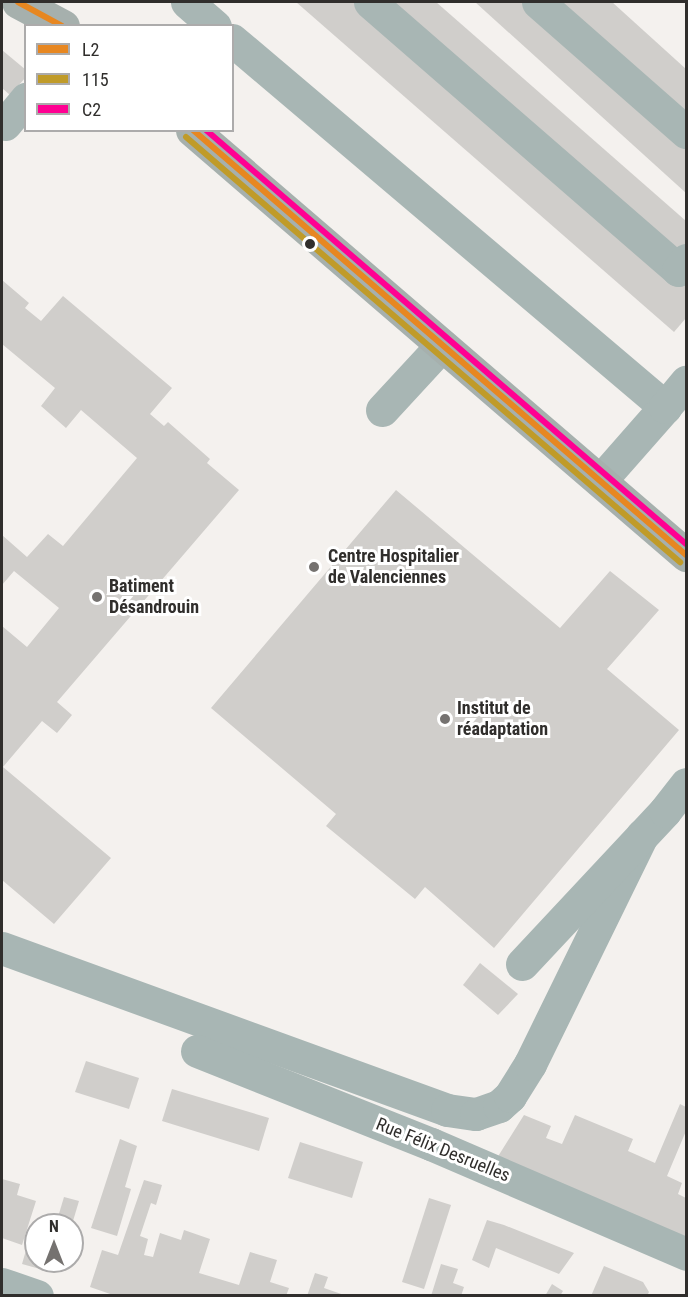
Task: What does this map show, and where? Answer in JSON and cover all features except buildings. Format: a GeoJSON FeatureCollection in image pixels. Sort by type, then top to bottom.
{"type":"FeatureCollection","features":[{"type":"Feature","properties":{"kind":"main road"},"geometry":{"type":"LineString","coordinates":[[18,2],[59,24]]}},
{"type":"Feature","properties":{"kind":"main road"},"geometry":{"type":"LineString","coordinates":[[53,2],[71,24]]}},
{"type":"Feature","properties":{"kind":"main road"},"geometry":{"type":"LineString","coordinates":[[194,132],[687,555]]}},
{"type":"Feature","properties":{"kind":"street"},"geometry":{"type":"LineString","coordinates":[[187,2],[213,24]]}},
{"type":"Feature","properties":{"kind":"street"},"geometry":{"type":"LineString","coordinates":[[370,2],[678,270],[687,260]]}},
{"type":"Feature","properties":{"kind":"street"},"geometry":{"type":"LineString","coordinates":[[538,2],[687,132]]}},
{"type":"Feature","properties":{"kind":"street"},"geometry":{"type":"LineString","coordinates":[[234,42],[665,407]]}},
{"type":"Feature","properties":{"kind":"street"},"geometry":{"type":"LineString","coordinates":[[5,124],[24,101]]}},
{"type":"Feature","properties":{"kind":"street"},"geometry":{"type":"LineString","coordinates":[[382,410],[442,345]]}},
{"type":"Feature","properties":{"kind":"street"},"geometry":{"type":"LineString","coordinates":[[600,481],[687,382]]}},
{"type":"Feature","properties":{"kind":"street"},"geometry":{"type":"LineString","coordinates":[[522,964],[687,784]]}},
{"type":"Feature","properties":{"kind":"street"},"geometry":{"type":"LineString","coordinates":[[2,948],[447,1110],[476,1114],[499,1106],[510,1096],[530,1064],[642,835]]}},
{"type":"Feature","properties":{"kind":"street","name":"Rue Félix Desruelles"},"geometry":{"type":"LineString","coordinates":[[197,1051],[431,1144],[687,1254]]}},
{"type":"Feature","properties":{"kind":"street"},"geometry":{"type":"LineString","coordinates":[[2,1284],[37,1296]]}},
{"type":"Feature","properties":{"kind":"transit line","name":"L2"},"geometry":{"type":"LineString","coordinates":[[18,2],[58,24]]}},
{"type":"Feature","properties":{"kind":"transit line","name":"L2"},"geometry":{"type":"LineString","coordinates":[[195,132],[686,555]]}},
{"type":"Feature","properties":{"kind":"transit line","name":"C2"},"geometry":{"type":"LineString","coordinates":[[208,132],[686,544]]}},
{"type":"Feature","properties":{"kind":"transit line","name":"115"},"geometry":{"type":"LineString","coordinates":[[186,137],[680,562]]}},
{"type":"Feature","properties":{"kind":"place","name":"Centre Hospitalier de Valenciennes"},"geometry":{"type":"Point","coordinates":[314,567]}},
{"type":"Feature","properties":{"kind":"place","name":"Batiment Désandrouin"},"geometry":{"type":"Point","coordinates":[97,597]}},
{"type":"Feature","properties":{"kind":"place","name":"Institut de réadaptation"},"geometry":{"type":"Point","coordinates":[445,719]}}]}
